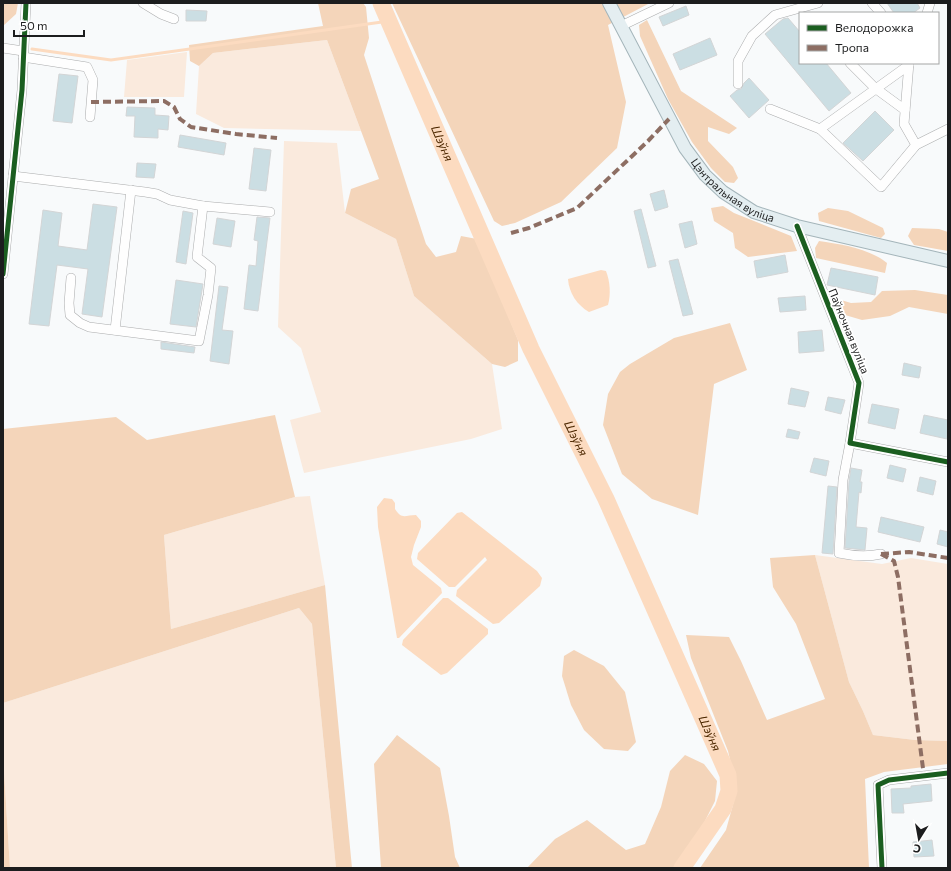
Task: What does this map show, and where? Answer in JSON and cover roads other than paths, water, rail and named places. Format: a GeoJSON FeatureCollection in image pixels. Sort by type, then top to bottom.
{"type":"FeatureCollection","features":[{"type":"Feature","properties":{"kind":"main road","name":"Цэнтральная вуліца"},"geometry":{"type":"LineString","coordinates":[[609,3],[685,148],[705,175],[723,192],[754,212],[797,226],[948,260]]}},
{"type":"Feature","properties":{"kind":"street"},"geometry":{"type":"LineString","coordinates":[[3,274],[14,176],[26,3]]}},
{"type":"Feature","properties":{"kind":"street"},"geometry":{"type":"LineString","coordinates":[[142,3],[161,14],[174,19]]}},
{"type":"Feature","properties":{"kind":"street"},"geometry":{"type":"LineString","coordinates":[[621,26],[669,3]]}},
{"type":"Feature","properties":{"kind":"street"},"geometry":{"type":"LineString","coordinates":[[738,84],[738,61],[752,36],[775,15],[818,3]]}},
{"type":"Feature","properties":{"kind":"street"},"geometry":{"type":"LineString","coordinates":[[872,3],[880,12]]}},
{"type":"Feature","properties":{"kind":"street"},"geometry":{"type":"LineString","coordinates":[[3,48],[23,54],[87,67],[93,80],[90,117]]}},
{"type":"Feature","properties":{"kind":"street"},"geometry":{"type":"LineString","coordinates":[[851,64],[875,88],[905,110]]}},
{"type":"Feature","properties":{"kind":"street"},"geometry":{"type":"LineString","coordinates":[[820,129],[909,64]]}},
{"type":"Feature","properties":{"kind":"street"},"geometry":{"type":"LineString","coordinates":[[909,64],[904,124],[916,145]]}},
{"type":"Feature","properties":{"kind":"street"},"geometry":{"type":"LineString","coordinates":[[770,109],[820,129],[881,187],[916,145],[948,129]]}},
{"type":"Feature","properties":{"kind":"street"},"geometry":{"type":"LineString","coordinates":[[14,176],[157,194],[170,200],[203,206],[270,212]]}},
{"type":"Feature","properties":{"kind":"street"},"geometry":{"type":"LineString","coordinates":[[115,330],[131,190]]}},
{"type":"Feature","properties":{"kind":"street"},"geometry":{"type":"LineString","coordinates":[[71,278],[69,303],[70,315],[80,323],[89,327],[199,341],[208,295],[211,268],[197,258],[203,206]]}},
{"type":"Feature","properties":{"kind":"street","name":"Паўночная вуліца"},"geometry":{"type":"LineString","coordinates":[[797,226],[859,384],[843,480],[839,553],[859,556],[881,554]]}},
{"type":"Feature","properties":{"kind":"street"},"geometry":{"type":"LineString","coordinates":[[850,443],[948,462]]}},
{"type":"Feature","properties":{"kind":"street"},"geometry":{"type":"LineString","coordinates":[[882,868],[878,785],[889,780],[948,773]]}},
{"type":"Feature","properties":{"kind":"waterway","name":"Шэўня"},"geometry":{"type":"LineString","coordinates":[[381,3],[531,349],[606,499],[728,775],[729,791],[723,809],[682,868]]}},
{"type":"Feature","properties":{"kind":"waterway"},"geometry":{"type":"LineString","coordinates":[[32,49],[111,60],[389,21]]}}]}
